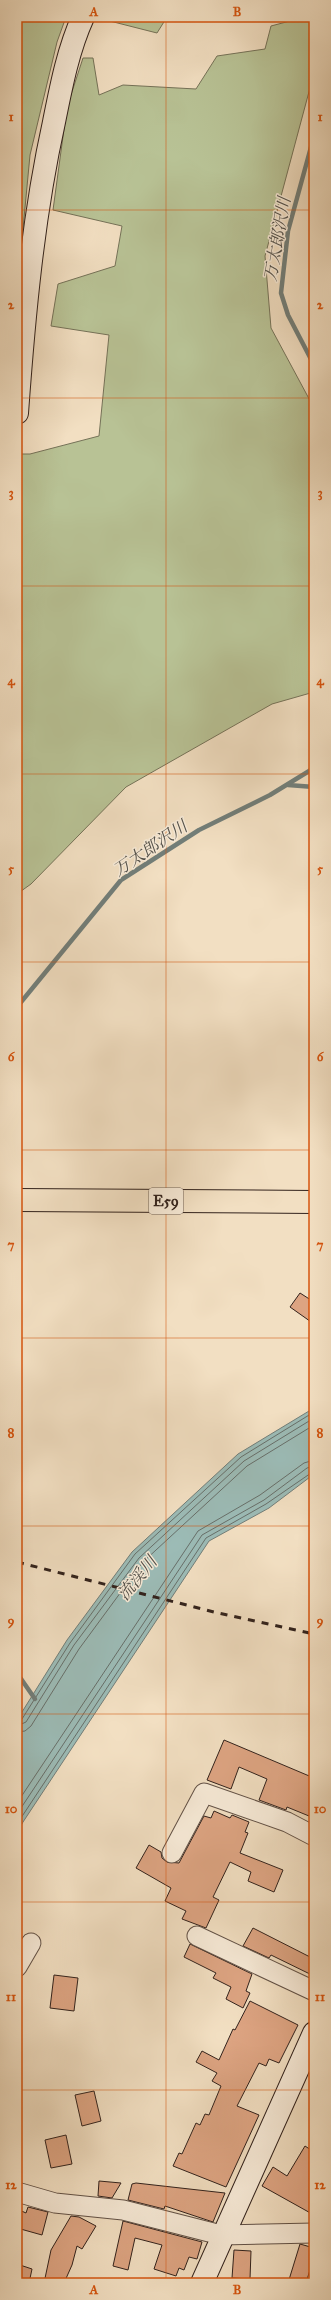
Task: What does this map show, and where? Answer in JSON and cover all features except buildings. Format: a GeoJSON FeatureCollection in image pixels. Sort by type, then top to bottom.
{"type":"FeatureCollection","features":[{"type":"Feature","properties":{"kind":"highway","name":"E59"},"geometry":{"type":"LineString","coordinates":[[17,1200],[314,1202]]}},
{"type":"Feature","properties":{"kind":"street"},"geometry":{"type":"LineString","coordinates":[[17,413],[36,225],[46,160],[62,82],[83,17]]}},
{"type":"Feature","properties":{"kind":"street"},"geometry":{"type":"LineString","coordinates":[[172,1853],[204,1793],[287,1822],[314,1836]]}},
{"type":"Feature","properties":{"kind":"street"},"geometry":{"type":"LineString","coordinates":[[197,1936],[314,1991]]}},
{"type":"Feature","properties":{"kind":"street"},"geometry":{"type":"LineString","coordinates":[[17,1967],[32,1943]]}},
{"type":"Feature","properties":{"kind":"street"},"geometry":{"type":"LineString","coordinates":[[202,2283],[221,2235],[314,2033]]}},
{"type":"Feature","properties":{"kind":"street"},"geometry":{"type":"LineString","coordinates":[[17,2192],[55,2203],[123,2210],[221,2235],[314,2233]]}},
{"type":"Feature","properties":{"kind":"green space"},"geometry":{"type":"Polygon","coordinates":[[[17,17],[66,17],[57,42],[30,155],[17,292],[17,17]]]}},
{"type":"Feature","properties":{"kind":"green space"},"geometry":{"type":"Polygon","coordinates":[[[94,17],[167,17],[157,33],[94,17]]]}},
{"type":"Feature","properties":{"kind":"green space"},"geometry":{"type":"Polygon","coordinates":[[[305,17],[314,17],[314,73],[265,256],[271,328],[314,408],[314,692],[272,704],[126,787],[31,884],[17,894],[17,454],[30,454],[99,436],[109,335],[51,326],[58,284],[115,266],[122,226],[53,210],[67,107],[83,58],[93,58],[99,95],[123,85],[196,89],[217,56],[265,49],[271,26],[305,17]]]}},
{"type":"Feature","properties":{"kind":"water","name":"流渓川"},"geometry":{"type":"Polygon","coordinates":[[[314,1408],[314,1474],[269,1508],[209,1541],[17,1833],[17,1720],[67,1640],[132,1552],[238,1454],[314,1408]]]}},
{"type":"Feature","properties":{"kind":"waterway","name":"万太郎沢川"},"geometry":{"type":"LineString","coordinates":[[314,136],[288,231],[281,293],[288,315],[314,365]]}},
{"type":"Feature","properties":{"kind":"waterway","name":"万太郎沢川"},"geometry":{"type":"LineString","coordinates":[[17,1007],[121,880],[199,830],[270,795],[314,768]]}},
{"type":"Feature","properties":{"kind":"waterway"},"geometry":{"type":"LineString","coordinates":[[288,785],[314,787]]}},
{"type":"Feature","properties":{"kind":"waterway","name":"万太郎沢川"},"geometry":{"type":"LineString","coordinates":[[17,1673],[35,1699]]}},
{"type":"Feature","properties":{"kind":"railway"},"geometry":{"type":"LineString","coordinates":[[17,1562],[218,1613],[314,1634]]}}]}
